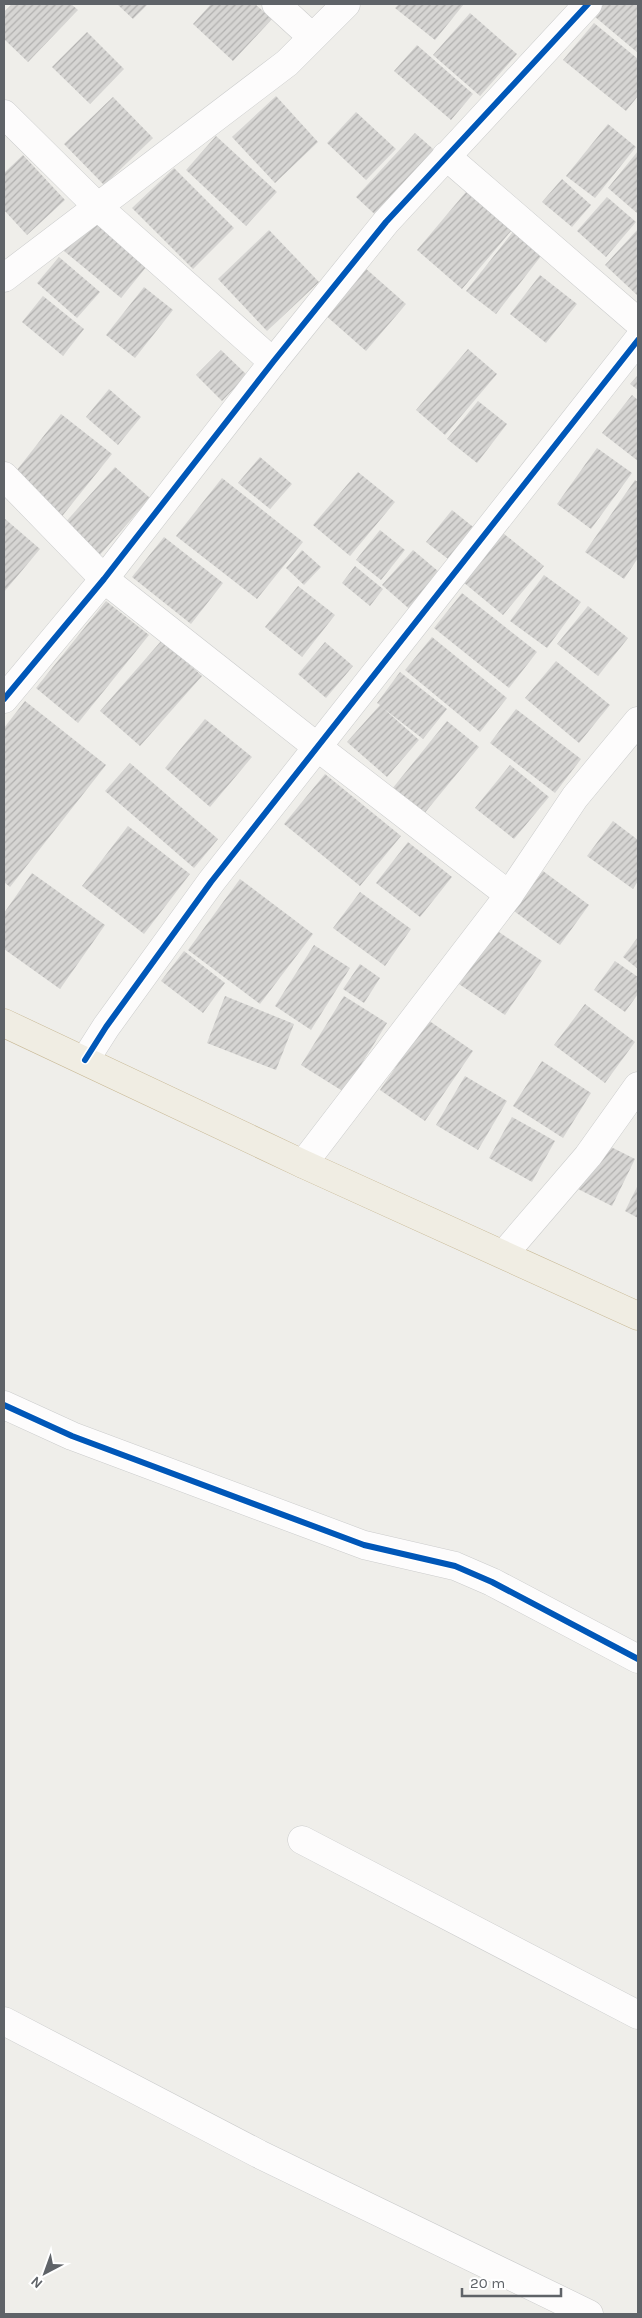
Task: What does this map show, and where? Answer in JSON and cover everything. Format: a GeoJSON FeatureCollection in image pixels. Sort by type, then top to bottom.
{"type":"FeatureCollection","features":[{"type":"Feature","properties":{"kind":"highway"},"geometry":{"type":"LineString","coordinates":[[4,1023],[302,1164],[638,1316]]}},
{"type":"Feature","properties":{"kind":"street"},"geometry":{"type":"LineString","coordinates":[[276,4],[312,37]]}},
{"type":"Feature","properties":{"kind":"street"},"geometry":{"type":"LineString","coordinates":[[4,278],[287,63],[346,4]]}},
{"type":"Feature","properties":{"kind":"street"},"geometry":{"type":"LineString","coordinates":[[4,699],[104,578],[273,362],[386,222],[588,4]]}},
{"type":"Feature","properties":{"kind":"street"},"geometry":{"type":"LineString","coordinates":[[4,114],[97,206],[273,362]]}},
{"type":"Feature","properties":{"kind":"street"},"geometry":{"type":"LineString","coordinates":[[446,156],[638,322]]}},
{"type":"Feature","properties":{"kind":"street"},"geometry":{"type":"LineString","coordinates":[[85,1060],[106,1027],[211,882],[316,746],[443,590],[638,340]]}},
{"type":"Feature","properties":{"kind":"street"},"geometry":{"type":"LineString","coordinates":[[4,476],[104,578],[316,746],[509,895]]}},
{"type":"Feature","properties":{"kind":"street"},"geometry":{"type":"LineString","coordinates":[[302,1164],[509,895],[575,798],[638,721]]}},
{"type":"Feature","properties":{"kind":"street"},"geometry":{"type":"LineString","coordinates":[[504,1254],[588,1156],[638,1086]]}},
{"type":"Feature","properties":{"kind":"street"},"geometry":{"type":"LineString","coordinates":[[4,1405],[72,1436],[364,1546],[455,1566],[492,1582],[638,1659]]}},
{"type":"Feature","properties":{"kind":"street"},"geometry":{"type":"LineString","coordinates":[[302,1840],[638,2015]]}},
{"type":"Feature","properties":{"kind":"street"},"geometry":{"type":"LineString","coordinates":[[4,2021],[259,2154],[589,2314]]}},
{"type":"Feature","properties":{"kind":"building"},"geometry":{"type":"Polygon","coordinates":[[[12,4],[71,4],[78,10],[28,62],[4,39],[4,12],[12,4]]]}},
{"type":"Feature","properties":{"kind":"building"},"geometry":{"type":"Polygon","coordinates":[[[117,4],[148,4],[133,19],[117,4]]]}},
{"type":"Feature","properties":{"kind":"building"},"geometry":{"type":"Polygon","coordinates":[[[211,4],[255,4],[272,19],[233,61],[193,24],[211,4]]]}},
{"type":"Feature","properties":{"kind":"building"},"geometry":{"type":"Polygon","coordinates":[[[399,4],[464,4],[435,40],[395,8],[399,4]]]}},
{"type":"Feature","properties":{"kind":"building"},"geometry":{"type":"Polygon","coordinates":[[[604,4],[638,4],[638,53],[594,16],[604,4]]]}},
{"type":"Feature","properties":{"kind":"building"},"geometry":{"type":"Polygon","coordinates":[[[470,13],[517,54],[480,96],[433,55],[470,13]]]}},
{"type":"Feature","properties":{"kind":"building"},"geometry":{"type":"Polygon","coordinates":[[[594,23],[638,59],[638,96],[626,111],[563,60],[594,23]]]}},
{"type":"Feature","properties":{"kind":"building"},"geometry":{"type":"Polygon","coordinates":[[[87,32],[124,69],[90,104],[52,67],[87,32]]]}},
{"type":"Feature","properties":{"kind":"building"},"geometry":{"type":"Polygon","coordinates":[[[417,45],[473,94],[451,120],[394,71],[417,45]]]}},
{"type":"Feature","properties":{"kind":"building"},"geometry":{"type":"Polygon","coordinates":[[[276,96],[318,142],[275,183],[232,137],[276,96]]]}},
{"type":"Feature","properties":{"kind":"building"},"geometry":{"type":"Polygon","coordinates":[[[113,97],[153,138],[104,185],[64,144],[113,97]]]}},
{"type":"Feature","properties":{"kind":"building"},"geometry":{"type":"Polygon","coordinates":[[[356,112],[396,149],[366,180],[327,143],[356,112]]]}},
{"type":"Feature","properties":{"kind":"building"},"geometry":{"type":"Polygon","coordinates":[[[608,124],[636,147],[595,198],[566,176],[608,124]]]}},
{"type":"Feature","properties":{"kind":"building"},"geometry":{"type":"Polygon","coordinates":[[[415,133],[441,156],[381,220],[356,197],[415,133]]]}},
{"type":"Feature","properties":{"kind":"building"},"geometry":{"type":"Polygon","coordinates":[[[216,136],[277,192],[246,226],[186,170],[216,136]]]}},
{"type":"Feature","properties":{"kind":"building"},"geometry":{"type":"Polygon","coordinates":[[[638,151],[638,214],[608,188],[638,151]]]}},
{"type":"Feature","properties":{"kind":"building"},"geometry":{"type":"Polygon","coordinates":[[[23,155],[65,200],[27,235],[4,210],[4,173],[23,155]]]}},
{"type":"Feature","properties":{"kind":"building"},"geometry":{"type":"Polygon","coordinates":[[[174,168],[234,228],[193,269],[132,208],[174,168]]]}},
{"type":"Feature","properties":{"kind":"building"},"geometry":{"type":"Polygon","coordinates":[[[562,179],[591,205],[572,227],[542,202],[562,179]]]}},
{"type":"Feature","properties":{"kind":"building"},"geometry":{"type":"Polygon","coordinates":[[[471,186],[517,224],[462,289],[417,250],[471,186]]]}},
{"type":"Feature","properties":{"kind":"building"},"geometry":{"type":"Polygon","coordinates":[[[607,197],[636,222],[606,257],[577,231],[607,197]]]}},
{"type":"Feature","properties":{"kind":"building"},"geometry":{"type":"Polygon","coordinates":[[[91,219],[147,266],[121,298],[64,251],[91,219]]]}},
{"type":"Feature","properties":{"kind":"building"},"geometry":{"type":"Polygon","coordinates":[[[516,228],[545,251],[496,314],[466,291],[516,228]]]}},
{"type":"Feature","properties":{"kind":"building"},"geometry":{"type":"Polygon","coordinates":[[[638,229],[638,296],[605,265],[638,229]]]}},
{"type":"Feature","properties":{"kind":"building"},"geometry":{"type":"Polygon","coordinates":[[[269,230],[319,282],[267,331],[218,279],[269,230]]]}},
{"type":"Feature","properties":{"kind":"building"},"geometry":{"type":"Polygon","coordinates":[[[59,257],[100,292],[77,318],[37,283],[59,257]]]}},
{"type":"Feature","properties":{"kind":"building"},"geometry":{"type":"Polygon","coordinates":[[[364,267],[406,304],[366,351],[324,314],[364,267]]]}},
{"type":"Feature","properties":{"kind":"building"},"geometry":{"type":"Polygon","coordinates":[[[540,275],[577,304],[546,343],[510,314],[540,275]]]}},
{"type":"Feature","properties":{"kind":"building"},"geometry":{"type":"Polygon","coordinates":[[[144,287],[173,310],[135,358],[106,335],[144,287]]]}},
{"type":"Feature","properties":{"kind":"building"},"geometry":{"type":"Polygon","coordinates":[[[43,296],[84,329],[63,356],[22,322],[43,296]]]}},
{"type":"Feature","properties":{"kind":"building"},"geometry":{"type":"Polygon","coordinates":[[[468,349],[497,374],[445,435],[416,410],[468,349]]]}},
{"type":"Feature","properties":{"kind":"building"},"geometry":{"type":"Polygon","coordinates":[[[221,350],[247,375],[222,401],[196,375],[221,350]]]}},
{"type":"Feature","properties":{"kind":"building"},"geometry":{"type":"Polygon","coordinates":[[[638,375],[638,390],[630,384],[638,375]]]}},
{"type":"Feature","properties":{"kind":"building"},"geometry":{"type":"Polygon","coordinates":[[[109,389],[141,417],[118,445],[86,417],[109,389]]]}},
{"type":"Feature","properties":{"kind":"building"},"geometry":{"type":"Polygon","coordinates":[[[632,395],[638,400],[638,461],[602,433],[632,395]]]}},
{"type":"Feature","properties":{"kind":"building"},"geometry":{"type":"Polygon","coordinates":[[[478,401],[507,424],[477,463],[447,439],[478,401]]]}},
{"type":"Feature","properties":{"kind":"building"},"geometry":{"type":"Polygon","coordinates":[[[61,414],[112,454],[59,520],[9,480],[61,414]]]}},
{"type":"Feature","properties":{"kind":"building"},"geometry":{"type":"Polygon","coordinates":[[[597,448],[632,473],[591,529],[557,504],[597,448]]]}},
{"type":"Feature","properties":{"kind":"building"},"geometry":{"type":"Polygon","coordinates":[[[260,457],[292,484],[270,509],[238,483],[260,457]]]}},
{"type":"Feature","properties":{"kind":"building"},"geometry":{"type":"Polygon","coordinates":[[[115,467],[150,498],[98,557],[63,525],[115,467]]]}},
{"type":"Feature","properties":{"kind":"building"},"geometry":{"type":"Polygon","coordinates":[[[358,472],[395,502],[350,556],[313,525],[358,472]]]}},
{"type":"Feature","properties":{"kind":"building"},"geometry":{"type":"Polygon","coordinates":[[[222,478],[303,542],[257,599],[176,536],[222,478]]]}},
{"type":"Feature","properties":{"kind":"building"},"geometry":{"type":"Polygon","coordinates":[[[635,480],[638,482],[638,558],[624,579],[585,552],[635,480]]]}},
{"type":"Feature","properties":{"kind":"building"},"geometry":{"type":"Polygon","coordinates":[[[452,510],[477,530],[452,562],[426,542],[452,510]]]}},
{"type":"Feature","properties":{"kind":"building"},"geometry":{"type":"Polygon","coordinates":[[[4,518],[40,549],[4,592],[4,518]]]}},
{"type":"Feature","properties":{"kind":"building"},"geometry":{"type":"Polygon","coordinates":[[[380,530],[405,550],[381,580],[356,560],[380,530]]]}},
{"type":"Feature","properties":{"kind":"building"},"geometry":{"type":"Polygon","coordinates":[[[503,533],[544,566],[503,615],[463,582],[503,533]]]}},
{"type":"Feature","properties":{"kind":"building"},"geometry":{"type":"Polygon","coordinates":[[[164,537],[223,583],[191,624],[132,577],[164,537]]]}},
{"type":"Feature","properties":{"kind":"building"},"geometry":{"type":"Polygon","coordinates":[[[302,550],[321,567],[304,585],[286,568],[302,550]]]}},
{"type":"Feature","properties":{"kind":"building"},"geometry":{"type":"Polygon","coordinates":[[[413,550],[445,577],[414,613],[382,585],[413,550]]]}},
{"type":"Feature","properties":{"kind":"building"},"geometry":{"type":"Polygon","coordinates":[[[355,566],[383,589],[370,606],[342,583],[355,566]]]}},
{"type":"Feature","properties":{"kind":"building"},"geometry":{"type":"Polygon","coordinates":[[[544,575],[581,602],[547,648],[510,621],[544,575]]]}},
{"type":"Feature","properties":{"kind":"building"},"geometry":{"type":"Polygon","coordinates":[[[298,586],[335,615],[302,657],[265,627],[298,586]]]}},
{"type":"Feature","properties":{"kind":"building"},"geometry":{"type":"Polygon","coordinates":[[[462,593],[537,652],[509,688],[434,628],[462,593]]]}},
{"type":"Feature","properties":{"kind":"building"},"geometry":{"type":"Polygon","coordinates":[[[106,601],[149,635],[78,723],[36,688],[106,601]]]}},
{"type":"Feature","properties":{"kind":"building"},"geometry":{"type":"Polygon","coordinates":[[[588,606],[628,638],[598,676],[557,644],[588,606]]]}},
{"type":"Feature","properties":{"kind":"building"},"geometry":{"type":"Polygon","coordinates":[[[432,637],[507,698],[480,732],[405,670],[432,637]]]}},
{"type":"Feature","properties":{"kind":"building"},"geometry":{"type":"Polygon","coordinates":[[[162,640],[202,676],[140,746],[100,711],[162,640]]]}},
{"type":"Feature","properties":{"kind":"building"},"geometry":{"type":"Polygon","coordinates":[[[325,642],[353,666],[326,698],[298,674],[325,642]]]}},
{"type":"Feature","properties":{"kind":"building"},"geometry":{"type":"Polygon","coordinates":[[[556,661],[610,705],[579,743],[525,698],[556,661]]]}},
{"type":"Feature","properties":{"kind":"building"},"geometry":{"type":"Polygon","coordinates":[[[400,672],[447,709],[423,739],[383,708],[419,740],[387,777],[347,742],[380,705],[377,703],[400,672]]]}},
{"type":"Feature","properties":{"kind":"building"},"geometry":{"type":"Polygon","coordinates":[[[25,701],[106,765],[10,887],[4,882],[4,728],[25,701]]]}},
{"type":"Feature","properties":{"kind":"building"},"geometry":{"type":"Polygon","coordinates":[[[516,709],[581,759],[555,793],[490,743],[516,709]]]}},
{"type":"Feature","properties":{"kind":"building"},"geometry":{"type":"Polygon","coordinates":[[[205,719],[252,757],[210,807],[165,768],[205,719]]]}},
{"type":"Feature","properties":{"kind":"building"},"geometry":{"type":"Polygon","coordinates":[[[447,721],[479,747],[423,815],[392,789],[447,721]]]}},
{"type":"Feature","properties":{"kind":"building"},"geometry":{"type":"Polygon","coordinates":[[[130,763],[218,839],[194,868],[105,791],[130,763]]]}},
{"type":"Feature","properties":{"kind":"building"},"geometry":{"type":"Polygon","coordinates":[[[510,765],[549,797],[514,839],[475,808],[510,765]]]}},
{"type":"Feature","properties":{"kind":"building"},"geometry":{"type":"Polygon","coordinates":[[[325,774],[401,836],[360,886],[284,824],[325,774]]]}},
{"type":"Feature","properties":{"kind":"building"},"geometry":{"type":"Polygon","coordinates":[[[613,821],[638,840],[638,881],[633,889],[587,856],[613,821]]]}},
{"type":"Feature","properties":{"kind":"building"},"geometry":{"type":"Polygon","coordinates":[[[128,826],[190,874],[144,934],[82,886],[128,826]]]}},
{"type":"Feature","properties":{"kind":"building"},"geometry":{"type":"Polygon","coordinates":[[[408,842],[452,877],[420,917],[376,883],[408,842]]]}},
{"type":"Feature","properties":{"kind":"building"},"geometry":{"type":"Polygon","coordinates":[[[543,871],[589,905],[560,945],[514,911],[543,871]]]}},
{"type":"Feature","properties":{"kind":"building"},"geometry":{"type":"Polygon","coordinates":[[[32,873],[105,925],[60,989],[4,949],[4,913],[32,873]]]}},
{"type":"Feature","properties":{"kind":"building"},"geometry":{"type":"Polygon","coordinates":[[[240,879],[313,934],[260,1004],[188,950],[240,879]]]}},
{"type":"Feature","properties":{"kind":"building"},"geometry":{"type":"Polygon","coordinates":[[[360,892],[411,929],[385,966],[333,928],[360,892]]]}},
{"type":"Feature","properties":{"kind":"building"},"geometry":{"type":"Polygon","coordinates":[[[493,928],[542,961],[505,1015],[456,982],[493,928]]]}},
{"type":"Feature","properties":{"kind":"building"},"geometry":{"type":"Polygon","coordinates":[[[638,937],[638,969],[623,957],[638,937]]]}},
{"type":"Feature","properties":{"kind":"building"},"geometry":{"type":"Polygon","coordinates":[[[314,945],[350,968],[311,1030],[275,1006],[314,945]]]}},
{"type":"Feature","properties":{"kind":"building"},"geometry":{"type":"Polygon","coordinates":[[[184,951],[225,983],[203,1013],[161,981],[184,951]]]}},
{"type":"Feature","properties":{"kind":"building"},"geometry":{"type":"Polygon","coordinates":[[[615,961],[638,977],[638,994],[625,1012],[594,990],[615,961]]]}},
{"type":"Feature","properties":{"kind":"building"},"geometry":{"type":"Polygon","coordinates":[[[360,964],[380,978],[364,1003],[343,989],[360,964]]]}},
{"type":"Feature","properties":{"kind":"building"},"geometry":{"type":"Polygon","coordinates":[[[225,996],[294,1024],[276,1070],[207,1043],[225,996]]]}},
{"type":"Feature","properties":{"kind":"building"},"geometry":{"type":"Polygon","coordinates":[[[344,996],[387,1023],[344,1092],[301,1065],[344,996]]]}},
{"type":"Feature","properties":{"kind":"building"},"geometry":{"type":"Polygon","coordinates":[[[585,1004],[635,1042],[605,1083],[554,1045],[585,1004]]]}},
{"type":"Feature","properties":{"kind":"building"},"geometry":{"type":"Polygon","coordinates":[[[428,1020],[473,1051],[425,1121],[380,1090],[428,1020]]]}},
{"type":"Feature","properties":{"kind":"building"},"geometry":{"type":"Polygon","coordinates":[[[542,1061],[591,1093],[563,1138],[513,1106],[542,1061]]]}},
{"type":"Feature","properties":{"kind":"building"},"geometry":{"type":"Polygon","coordinates":[[[465,1076],[507,1101],[478,1150],[436,1125],[465,1076]]]}},
{"type":"Feature","properties":{"kind":"building"},"geometry":{"type":"Polygon","coordinates":[[[512,1117],[555,1141],[532,1182],[489,1158],[512,1117]]]}},
{"type":"Feature","properties":{"kind":"building"},"geometry":{"type":"Polygon","coordinates":[[[599,1141],[635,1159],[612,1206],[576,1188],[599,1141]]]}},
{"type":"Feature","properties":{"kind":"building"},"geometry":{"type":"Polygon","coordinates":[[[638,1185],[638,1218],[625,1211],[638,1185]]]}},
{"type":"Feature","properties":{"kind":"cycle path"},"geometry":{"type":"LineString","coordinates":[[4,699],[104,579],[273,362],[386,222],[588,4]]}},
{"type":"Feature","properties":{"kind":"cycle path"},"geometry":{"type":"LineString","coordinates":[[85,1060],[106,1027],[211,882],[638,340]]}},
{"type":"Feature","properties":{"kind":"cycle path"},"geometry":{"type":"LineString","coordinates":[[4,1405],[72,1436],[364,1545],[455,1566],[492,1582],[638,1659]]}}]}
